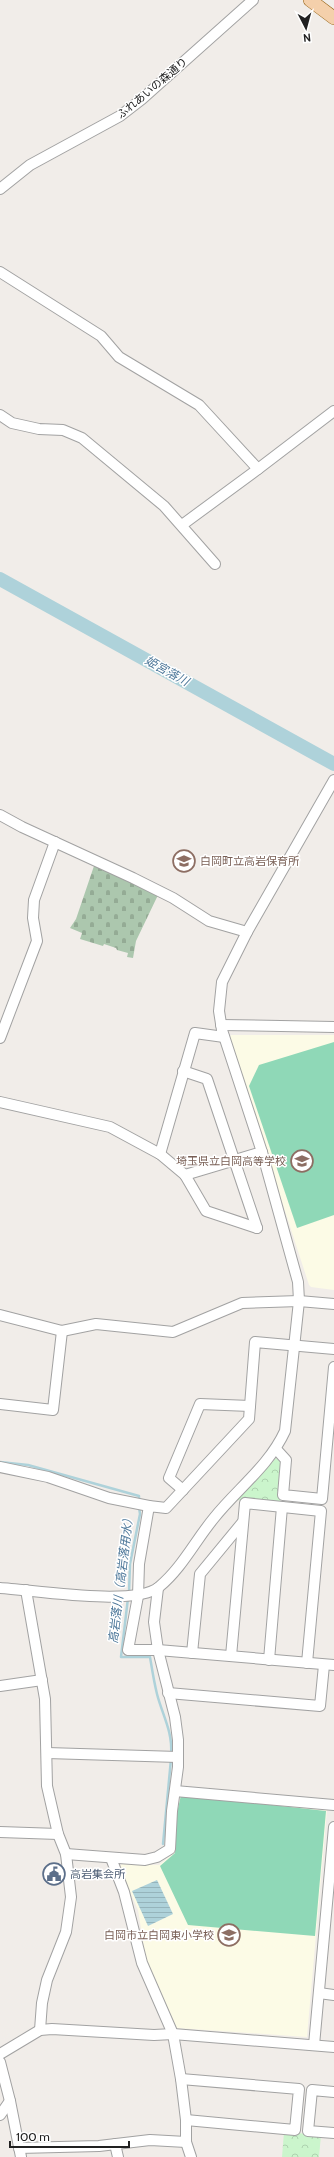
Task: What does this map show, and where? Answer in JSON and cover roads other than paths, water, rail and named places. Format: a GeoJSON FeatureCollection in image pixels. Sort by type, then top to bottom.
{"type":"FeatureCollection","features":[{"type":"Feature","properties":{"kind":"main road"},"geometry":{"type":"LineString","coordinates":[[310,0],[334,18]]}},
{"type":"Feature","properties":{"kind":"street","name":"ふれあいの森通り"},"geometry":{"type":"LineString","coordinates":[[0,189],[30,165],[98,130],[125,112],[253,0]]}},
{"type":"Feature","properties":{"kind":"street"},"geometry":{"type":"LineString","coordinates":[[0,272],[101,336],[119,357],[199,405],[258,469]]}},
{"type":"Feature","properties":{"kind":"street"},"geometry":{"type":"LineString","coordinates":[[182,525],[334,411]]}},
{"type":"Feature","properties":{"kind":"street"},"geometry":{"type":"LineString","coordinates":[[0,415],[12,423],[39,429],[63,430],[82,438],[140,484],[182,525],[215,564]]}},
{"type":"Feature","properties":{"kind":"street"},"geometry":{"type":"LineString","coordinates":[[0,1588],[117,1598],[138,1596],[158,1588],[175,1571],[214,1518],[276,1449],[286,1425],[299,1301],[298,1282],[262,1152],[224,1038],[219,1011],[222,982],[246,932],[334,780]]}},
{"type":"Feature","properties":{"kind":"street"},"geometry":{"type":"LineString","coordinates":[[0,814],[173,898],[209,921],[246,932]]}},
{"type":"Feature","properties":{"kind":"street"},"geometry":{"type":"LineString","coordinates":[[0,1038],[37,941],[33,918],[34,900],[55,842]]}},
{"type":"Feature","properties":{"kind":"street"},"geometry":{"type":"LineString","coordinates":[[221,1025],[334,1027]]}},
{"type":"Feature","properties":{"kind":"street"},"geometry":{"type":"LineString","coordinates":[[160,1154],[195,1033],[224,1038]]}},
{"type":"Feature","properties":{"kind":"street"},"geometry":{"type":"LineString","coordinates":[[0,1102],[110,1127],[160,1154],[185,1174],[206,1211],[257,1228],[207,1079],[183,1071]]}},
{"type":"Feature","properties":{"kind":"street"},"geometry":{"type":"LineString","coordinates":[[185,1174],[262,1152]]}},
{"type":"Feature","properties":{"kind":"street"},"geometry":{"type":"LineString","coordinates":[[0,1315],[62,1331],[96,1324],[173,1332],[242,1302],[299,1301],[334,1304]]}},
{"type":"Feature","properties":{"kind":"street"},"geometry":{"type":"LineString","coordinates":[[0,1404],[53,1410],[62,1331]]}},
{"type":"Feature","properties":{"kind":"street"},"geometry":{"type":"LineString","coordinates":[[0,1467],[48,1476],[109,1498],[166,1508],[249,1419],[255,1342],[334,1349]]}},
{"type":"Feature","properties":{"kind":"street"},"geometry":{"type":"LineString","coordinates":[[276,1449],[286,1460],[283,1495],[322,1499],[334,1367]]}},
{"type":"Feature","properties":{"kind":"street"},"geometry":{"type":"LineString","coordinates":[[183,1490],[168,1478],[200,1404],[250,1406]]}},
{"type":"Feature","properties":{"kind":"street"},"geometry":{"type":"LineString","coordinates":[[231,1656],[242,1522],[245,1503],[282,1506],[321,1511],[307,1663]]}},
{"type":"Feature","properties":{"kind":"street"},"geometry":{"type":"LineString","coordinates":[[149,1506],[138,1564],[138,1596],[128,1650],[158,1650],[329,1665],[320,1706],[168,1693]]}},
{"type":"Feature","properties":{"kind":"street"},"geometry":{"type":"LineString","coordinates":[[269,1660],[282,1506]]}},
{"type":"Feature","properties":{"kind":"street"},"geometry":{"type":"LineString","coordinates":[[192,1653],[200,1574],[242,1522]]}},
{"type":"Feature","properties":{"kind":"street"},"geometry":{"type":"LineString","coordinates":[[66,1854],[145,1860],[158,1857],[170,1849],[172,1811],[178,1756],[175,1717],[158,1650],[154,1622],[158,1588]]}},
{"type":"Feature","properties":{"kind":"street"},"geometry":{"type":"LineString","coordinates":[[26,1590],[45,1699],[47,1786],[58,1834],[66,1854],[71,1897],[66,1932],[47,1980],[42,2003],[40,2030]]}},
{"type":"Feature","properties":{"kind":"street"},"geometry":{"type":"LineString","coordinates":[[0,1686],[42,1680]]}},
{"type":"Feature","properties":{"kind":"street"},"geometry":{"type":"LineString","coordinates":[[47,1753],[178,1756]]}},
{"type":"Feature","properties":{"kind":"street"},"geometry":{"type":"LineString","coordinates":[[175,1791],[334,1805]]}},
{"type":"Feature","properties":{"kind":"street"},"geometry":{"type":"LineString","coordinates":[[314,2045],[334,1827]]}},
{"type":"Feature","properties":{"kind":"street"},"geometry":{"type":"LineString","coordinates":[[0,1832],[58,1834]]}},
{"type":"Feature","properties":{"kind":"street"},"geometry":{"type":"LineString","coordinates":[[111,1858],[124,1892],[142,1963],[173,2034],[186,2120],[186,2142],[191,2157]]}},
{"type":"Feature","properties":{"kind":"street"},"geometry":{"type":"LineString","coordinates":[[319,1993],[334,1995]]}},
{"type":"Feature","properties":{"kind":"street"},"geometry":{"type":"LineString","coordinates":[[0,2054],[40,2030],[52,2029],[154,2035],[173,2034],[334,2046]]}},
{"type":"Feature","properties":{"kind":"street"},"geometry":{"type":"LineString","coordinates":[[0,2062],[10,2101],[20,2152],[150,2140],[186,2142]]}},
{"type":"Feature","properties":{"kind":"street"},"geometry":{"type":"LineString","coordinates":[[181,2079],[298,2089],[295,2130],[186,2120]]}},
{"type":"Feature","properties":{"kind":"street"},"geometry":{"type":"LineString","coordinates":[[334,2092],[312,2090],[308,2131],[334,2133]]}},
{"type":"Feature","properties":{"kind":"street"},"geometry":{"type":"LineString","coordinates":[[0,2115],[10,2101]]}},
{"type":"Feature","properties":{"kind":"street"},"geometry":{"type":"LineString","coordinates":[[115,2144],[118,2157]]}},
{"type":"Feature","properties":{"kind":"water"},"geometry":{"type":"Polygon","coordinates":[[[157,1880],[173,1914],[148,1926],[132,1891],[157,1880]]]}},
{"type":"Feature","properties":{"kind":"waterway","name":"姫宮落川"},"geometry":{"type":"LineString","coordinates":[[0,579],[334,764]]}},
{"type":"Feature","properties":{"kind":"waterway","name":"高岩落川（高岩落用水）"},"geometry":{"type":"LineString","coordinates":[[0,1462],[28,1465],[139,1496],[139,1502]]}},
{"type":"Feature","properties":{"kind":"waterway","name":"高岩落川（高岩落用水）"},"geometry":{"type":"LineString","coordinates":[[129,1593],[130,1564],[140,1514],[139,1507]]}},
{"type":"Feature","properties":{"kind":"waterway","name":"高岩落川（高岩落用水）"},"geometry":{"type":"LineString","coordinates":[[128,1598],[121,1657],[150,1657],[157,1694],[169,1731],[171,1754]]}},
{"type":"Feature","properties":{"kind":"waterway","name":"高岩落川（高岩落用水）"},"geometry":{"type":"LineString","coordinates":[[163,1844],[171,1759]]}},
{"type":"Feature","properties":{"kind":"place","name":"白岡町立高岩保育所"},"geometry":{"type":"Point","coordinates":[184,861]}},
{"type":"Feature","properties":{"kind":"place","name":"埼玉県立白岡高等学校"},"geometry":{"type":"Point","coordinates":[302,1161]}},
{"type":"Feature","properties":{"kind":"place","name":"高岩集会所"},"geometry":{"type":"Point","coordinates":[54,1874]}},
{"type":"Feature","properties":{"kind":"place","name":"白岡市立白岡東小学校"},"geometry":{"type":"Point","coordinates":[229,1935]}}]}
